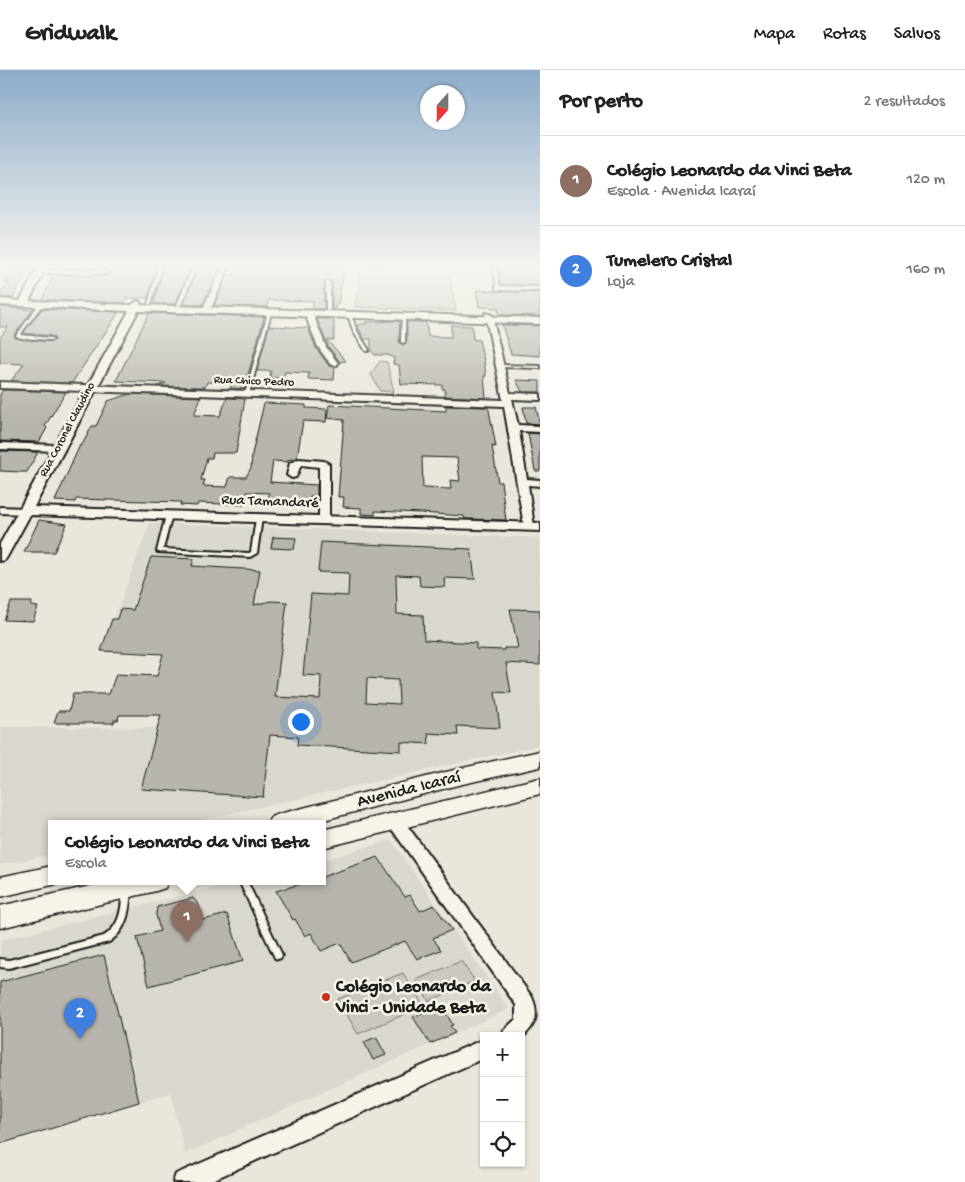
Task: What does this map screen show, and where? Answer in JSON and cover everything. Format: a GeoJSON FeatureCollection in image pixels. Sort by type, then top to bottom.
{"type":"FeatureCollection","features":[{"type":"Feature","properties":{"kind":"main road","name":"Avenida Icaraí"},"geometry":{"type":"LineString","coordinates":[[297,820],[458,777],[540,759]]}},
{"type":"Feature","properties":{"kind":"main road","name":"Avenida Icaraí"},"geometry":{"type":"LineString","coordinates":[[326,838],[540,786]]}},
{"type":"Feature","properties":{"kind":"main road"},"geometry":{"type":"LineString","coordinates":[[0,887],[48,877]]}},
{"type":"Feature","properties":{"kind":"main road"},"geometry":{"type":"LineString","coordinates":[[0,917],[139,885]]}},
{"type":"Feature","properties":{"kind":"street","name":"Rua Coronel Claudino"},"geometry":{"type":"LineString","coordinates":[[0,557],[129,318]]}},
{"type":"Feature","properties":{"kind":"street"},"geometry":{"type":"LineString","coordinates":[[311,318],[322,347],[334,363]]}},
{"type":"Feature","properties":{"kind":"street"},"geometry":{"type":"LineString","coordinates":[[488,318],[514,428],[522,482],[534,527]]}},
{"type":"Feature","properties":{"kind":"street"},"geometry":{"type":"LineString","coordinates":[[500,318],[540,321]]}},
{"type":"Feature","properties":{"kind":"street","name":"Rua Chico Pedro"},"geometry":{"type":"LineString","coordinates":[[0,385],[247,394],[507,399],[540,397]]}},
{"type":"Feature","properties":{"kind":"street"},"geometry":{"type":"LineString","coordinates":[[514,428],[540,429]]}},
{"type":"Feature","properties":{"kind":"street"},"geometry":{"type":"LineString","coordinates":[[0,446],[58,448]]}},
{"type":"Feature","properties":{"kind":"street"},"geometry":{"type":"LineString","coordinates":[[292,474],[294,464],[299,462],[324,464],[324,520]]}},
{"type":"Feature","properties":{"kind":"street"},"geometry":{"type":"LineString","coordinates":[[522,482],[540,483]]}},
{"type":"Feature","properties":{"kind":"street","name":"Rua Tamandaré"},"geometry":{"type":"LineString","coordinates":[[0,510],[534,527]]}},
{"type":"Feature","properties":{"kind":"street"},"geometry":{"type":"LineString","coordinates":[[395,821],[524,1003],[526,1022],[515,1032]]}},
{"type":"Feature","properties":{"kind":"street"},"geometry":{"type":"LineString","coordinates":[[184,1182],[480,1050]]}},
{"type":"Feature","properties":{"kind":"lane"},"geometry":{"type":"LineString","coordinates":[[31,318],[18,336],[51,339]]}},
{"type":"Feature","properties":{"kind":"lane"},"geometry":{"type":"LineString","coordinates":[[247,394],[268,318]]}},
{"type":"Feature","properties":{"kind":"lane"},"geometry":{"type":"LineString","coordinates":[[350,318],[355,331],[367,350]]}},
{"type":"Feature","properties":{"kind":"lane"},"geometry":{"type":"LineString","coordinates":[[402,318],[403,342]]}},
{"type":"Feature","properties":{"kind":"lane"},"geometry":{"type":"LineString","coordinates":[[500,366],[540,367]]}},
{"type":"Feature","properties":{"kind":"lane"},"geometry":{"type":"LineString","coordinates":[[169,515],[160,551],[219,554],[252,555],[258,518]]}},
{"type":"Feature","properties":{"kind":"lane"},"geometry":{"type":"LineString","coordinates":[[245,885],[278,955]]}},
{"type":"Feature","properties":{"kind":"lane"},"geometry":{"type":"LineString","coordinates":[[0,963],[9,964],[106,939],[114,935],[122,922],[127,888]]}},
{"type":"Feature","properties":{"kind":"shaded area"},"geometry":{"type":"Polygon","coordinates":[[[380,361],[387,362],[394,392],[380,391],[371,374],[380,361]]]}},
{"type":"Feature","properties":{"kind":"shaded area"},"geometry":{"type":"Polygon","coordinates":[[[150,523],[540,538],[540,745],[202,820],[48,820],[48,855],[0,865],[0,727],[156,728],[173,654],[102,651],[150,523]]]}},
{"type":"Feature","properties":{"kind":"shaded area","name":"Colégio Leonardo da Vinci - Unidade Beta"},"geometry":{"type":"Polygon","coordinates":[[[391,840],[509,1009],[185,1154],[171,1093],[0,1144],[0,940],[226,885],[326,885],[326,859],[391,840]]]}},
{"type":"Feature","properties":{"kind":"shaded area"},"geometry":{"type":"Polygon","coordinates":[[[461,961],[475,981],[429,1001],[416,980],[461,961]]]}},
{"type":"Feature","properties":{"kind":"shaded area"},"geometry":{"type":"Polygon","coordinates":[[[403,973],[424,1006],[358,1034],[338,999],[403,973]]]}},
{"type":"Feature","properties":{"kind":"building"},"geometry":{"type":"Polygon","coordinates":[[[0,318],[27,318],[14,335],[15,338],[51,342],[55,340],[52,336],[23,333],[35,318],[115,318],[72,383],[11,381],[24,364],[0,363],[0,337],[8,327],[0,327],[0,318]]]}},
{"type":"Feature","properties":{"kind":"building"},"geometry":{"type":"Polygon","coordinates":[[[147,318],[264,318],[244,389],[231,388],[230,383],[207,382],[205,387],[157,386],[166,383],[116,381],[147,318]]]}},
{"type":"Feature","properties":{"kind":"building"},"geometry":{"type":"Polygon","coordinates":[[[317,319],[334,319],[334,340],[327,340],[346,361],[340,362],[328,346],[317,319]]]}},
{"type":"Feature","properties":{"kind":"building"},"geometry":{"type":"Polygon","coordinates":[[[400,321],[399,342],[402,345],[407,342],[407,322],[426,322],[428,336],[451,337],[451,325],[472,326],[473,339],[479,340],[484,361],[486,398],[445,396],[445,389],[442,389],[442,385],[401,384],[399,365],[393,364],[394,358],[388,355],[375,355],[371,351],[371,339],[364,339],[358,327],[360,324],[366,324],[366,322],[400,321]]]}},
{"type":"Feature","properties":{"kind":"building"},"geometry":{"type":"Polygon","coordinates":[[[502,325],[540,326],[540,356],[511,354],[502,325]]]}},
{"type":"Feature","properties":{"kind":"building"},"geometry":{"type":"Polygon","coordinates":[[[269,326],[308,328],[316,348],[329,366],[335,367],[334,380],[308,379],[309,373],[285,372],[283,378],[270,378],[271,371],[257,371],[269,326]]]}},
{"type":"Feature","properties":{"kind":"building"},"geometry":{"type":"Polygon","coordinates":[[[516,380],[540,381],[540,392],[522,392],[516,380]]]}},
{"type":"Feature","properties":{"kind":"building"},"geometry":{"type":"Polygon","coordinates":[[[3,390],[66,392],[45,426],[47,428],[39,442],[0,441],[0,394],[3,390]]]}},
{"type":"Feature","properties":{"kind":"building"},"geometry":{"type":"Polygon","coordinates":[[[130,394],[201,397],[194,415],[220,416],[227,398],[245,399],[236,453],[213,453],[212,458],[207,458],[201,480],[205,480],[203,486],[227,487],[230,477],[246,477],[251,468],[252,454],[264,403],[306,405],[306,408],[327,409],[326,422],[303,421],[297,458],[288,460],[288,462],[273,461],[270,482],[317,485],[317,496],[310,496],[310,502],[283,501],[282,506],[267,505],[269,493],[246,492],[244,505],[198,503],[197,506],[180,505],[181,502],[76,499],[75,502],[55,501],[80,445],[82,445],[92,426],[96,426],[108,401],[130,394]]]}},
{"type":"Feature","properties":{"kind":"building"},"geometry":{"type":"Polygon","coordinates":[[[329,405],[446,411],[446,406],[487,407],[496,447],[492,446],[498,482],[501,482],[506,520],[465,519],[464,516],[375,511],[375,515],[361,514],[361,508],[343,507],[344,497],[338,497],[344,420],[327,418],[329,405]],[[422,457],[423,488],[451,489],[450,480],[460,481],[457,458],[422,457]]]}},
{"type":"Feature","properties":{"kind":"building"},"geometry":{"type":"Polygon","coordinates":[[[523,407],[536,407],[540,424],[526,423],[523,407]]]}},
{"type":"Feature","properties":{"kind":"building"},"geometry":{"type":"Polygon","coordinates":[[[528,433],[540,434],[540,471],[535,471],[528,433]]]}},
{"type":"Feature","properties":{"kind":"building"},"geometry":{"type":"Polygon","coordinates":[[[0,451],[38,452],[27,472],[22,472],[0,471],[0,451]]]}},
{"type":"Feature","properties":{"kind":"building"},"geometry":{"type":"Polygon","coordinates":[[[39,520],[67,524],[54,552],[24,552],[39,520]]]}},
{"type":"Feature","properties":{"kind":"building"},"geometry":{"type":"Polygon","coordinates":[[[273,537],[296,538],[294,549],[271,548],[273,537]]]}},
{"type":"Feature","properties":{"kind":"building"},"geometry":{"type":"Polygon","coordinates":[[[321,542],[471,549],[475,579],[444,578],[445,587],[420,586],[419,576],[396,575],[397,614],[423,615],[424,640],[476,643],[476,649],[504,650],[504,648],[518,648],[510,609],[540,610],[540,665],[506,663],[511,693],[495,692],[500,728],[457,726],[458,735],[428,733],[429,744],[401,742],[401,751],[297,745],[298,737],[270,735],[263,797],[141,789],[161,715],[119,715],[118,720],[114,720],[114,723],[54,723],[58,711],[69,711],[73,694],[109,694],[116,674],[157,676],[163,654],[101,651],[112,619],[117,619],[120,609],[133,610],[151,557],[194,559],[192,566],[260,570],[254,605],[271,601],[287,602],[275,697],[320,699],[321,676],[303,675],[311,594],[348,596],[349,573],[318,572],[321,542]],[[367,678],[366,702],[399,704],[398,680],[367,678]]]}},
{"type":"Feature","properties":{"kind":"building"},"geometry":{"type":"Polygon","coordinates":[[[11,602],[32,602],[31,606],[38,607],[33,621],[4,620],[11,602]]]}},
{"type":"Feature","properties":{"kind":"building"},"geometry":{"type":"Polygon","coordinates":[[[378,857],[405,897],[410,895],[420,911],[434,905],[452,930],[433,938],[441,950],[417,959],[405,941],[351,962],[340,943],[321,951],[311,933],[305,936],[295,919],[293,920],[276,891],[297,885],[326,885],[326,876],[378,857]]]}},
{"type":"Feature","properties":{"kind":"building"},"geometry":{"type":"Polygon","coordinates":[[[193,898],[199,905],[203,920],[227,914],[243,961],[149,986],[137,937],[160,931],[156,915],[157,907],[193,898]]]}},
{"type":"Feature","properties":{"kind":"building"},"geometry":{"type":"Polygon","coordinates":[[[104,955],[139,1102],[0,1144],[0,982],[104,955]]]}},
{"type":"Feature","properties":{"kind":"building"},"geometry":{"type":"Polygon","coordinates":[[[441,1005],[453,1025],[450,1026],[455,1033],[430,1044],[413,1017],[441,1005]]]}},
{"type":"Feature","properties":{"kind":"building"},"geometry":{"type":"Polygon","coordinates":[[[376,1037],[386,1055],[373,1060],[364,1042],[376,1037]]]}},
{"type":"Feature","properties":{"kind":"place","name":"Colégio Leonardo da Vinci Beta"},"geometry":{"type":"Point","coordinates":[187,942]}},
{"type":"Feature","properties":{"kind":"place","name":"Colégio Leonardo da Vinci - Unidade Beta"},"geometry":{"type":"Point","coordinates":[326,997]}},
{"type":"Feature","properties":{"kind":"place","name":"Tumelero Cristal"},"geometry":{"type":"Point","coordinates":[80,1039]}}]}
